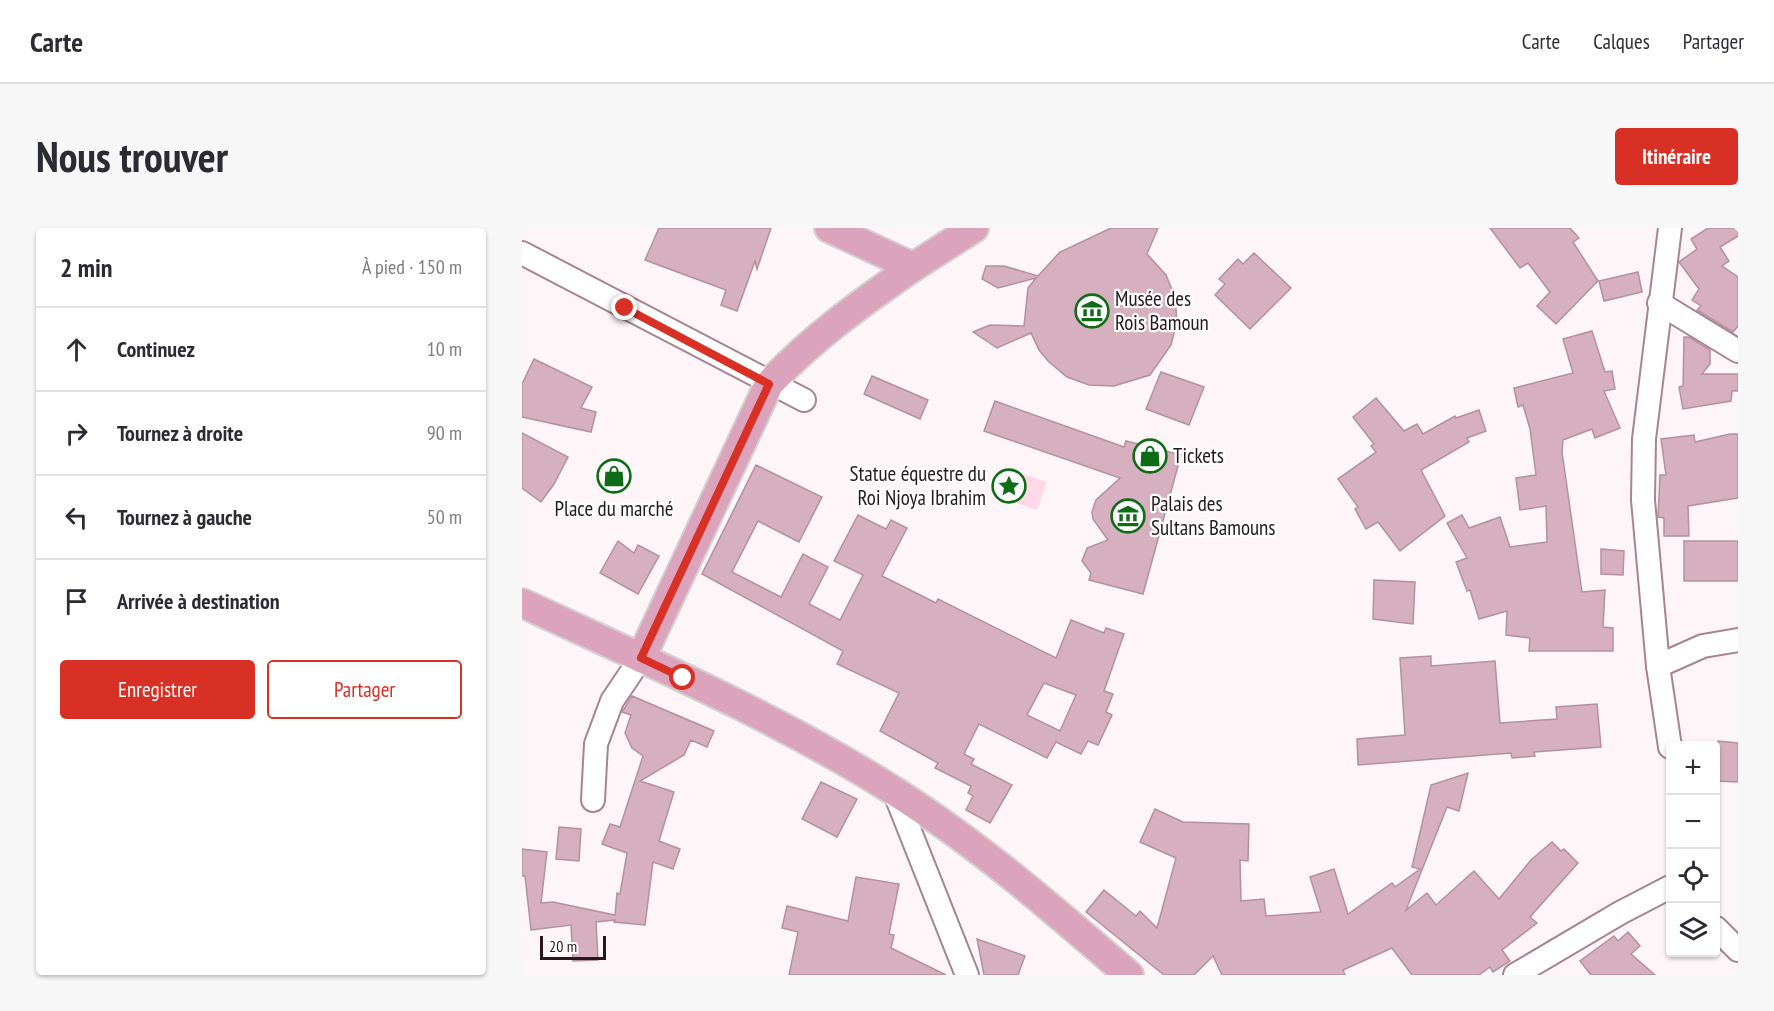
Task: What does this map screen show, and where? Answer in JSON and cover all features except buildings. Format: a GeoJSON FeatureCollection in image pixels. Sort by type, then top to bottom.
{"type":"FeatureCollection","features":[{"type":"Feature","properties":{"kind":"main road"},"geometry":{"type":"LineString","coordinates":[[829,228],[913,267]]}},
{"type":"Feature","properties":{"kind":"main road"},"geometry":{"type":"LineString","coordinates":[[641,658],[769,384],[801,350],[838,319],[974,228]]}},
{"type":"Feature","properties":{"kind":"main road"},"geometry":{"type":"LineString","coordinates":[[522,603],[746,709],[894,791],[1007,871],[1129,975]]}},
{"type":"Feature","properties":{"kind":"street"},"geometry":{"type":"LineString","coordinates":[[1670,228],[1644,439],[1643,500],[1658,666],[1670,741]]}},
{"type":"Feature","properties":{"kind":"street"},"geometry":{"type":"LineString","coordinates":[[522,253],[769,384],[804,400]]}},
{"type":"Feature","properties":{"kind":"street"},"geometry":{"type":"LineString","coordinates":[[1659,303],[1738,351]]}},
{"type":"Feature","properties":{"kind":"street"},"geometry":{"type":"LineString","coordinates":[[1658,666],[1703,646],[1738,640]]}},
{"type":"Feature","properties":{"kind":"street"},"geometry":{"type":"LineString","coordinates":[[593,800],[596,744],[612,701],[641,658]]}},
{"type":"Feature","properties":{"kind":"street"},"geometry":{"type":"LineString","coordinates":[[894,791],[968,975]]}},
{"type":"Feature","properties":{"kind":"street"},"geometry":{"type":"LineString","coordinates":[[1515,975],[1620,913],[1666,890]]}},
{"type":"Feature","properties":{"kind":"street"},"geometry":{"type":"LineString","coordinates":[[1720,932],[1738,950]]}},
{"type":"Feature","properties":{"kind":"shaded area"},"geometry":{"type":"Polygon","coordinates":[[[1020,473],[1047,482],[1037,510],[1011,501],[1020,473]]]}},
{"type":"Feature","properties":{"kind":"place","name":"Musée des Rois Bamoun"},"geometry":{"type":"Point","coordinates":[1092,311]}},
{"type":"Feature","properties":{"kind":"place","name":"Tickets"},"geometry":{"type":"Point","coordinates":[1150,456]}},
{"type":"Feature","properties":{"kind":"place","name":"Place du marché"},"geometry":{"type":"Point","coordinates":[614,476]}},
{"type":"Feature","properties":{"kind":"place","name":"Statue équestre du Roi Njoya Ibrahim"},"geometry":{"type":"Point","coordinates":[1009,486]}},
{"type":"Feature","properties":{"kind":"place","name":"Palais des Sultans Bamouns"},"geometry":{"type":"Point","coordinates":[1128,516]}},
{"type":"Feature","properties":{"kind":"route"},"geometry":{"type":"LineString","coordinates":[[625,308],[769,384],[753,412],[641,658],[683,678]]}}]}
